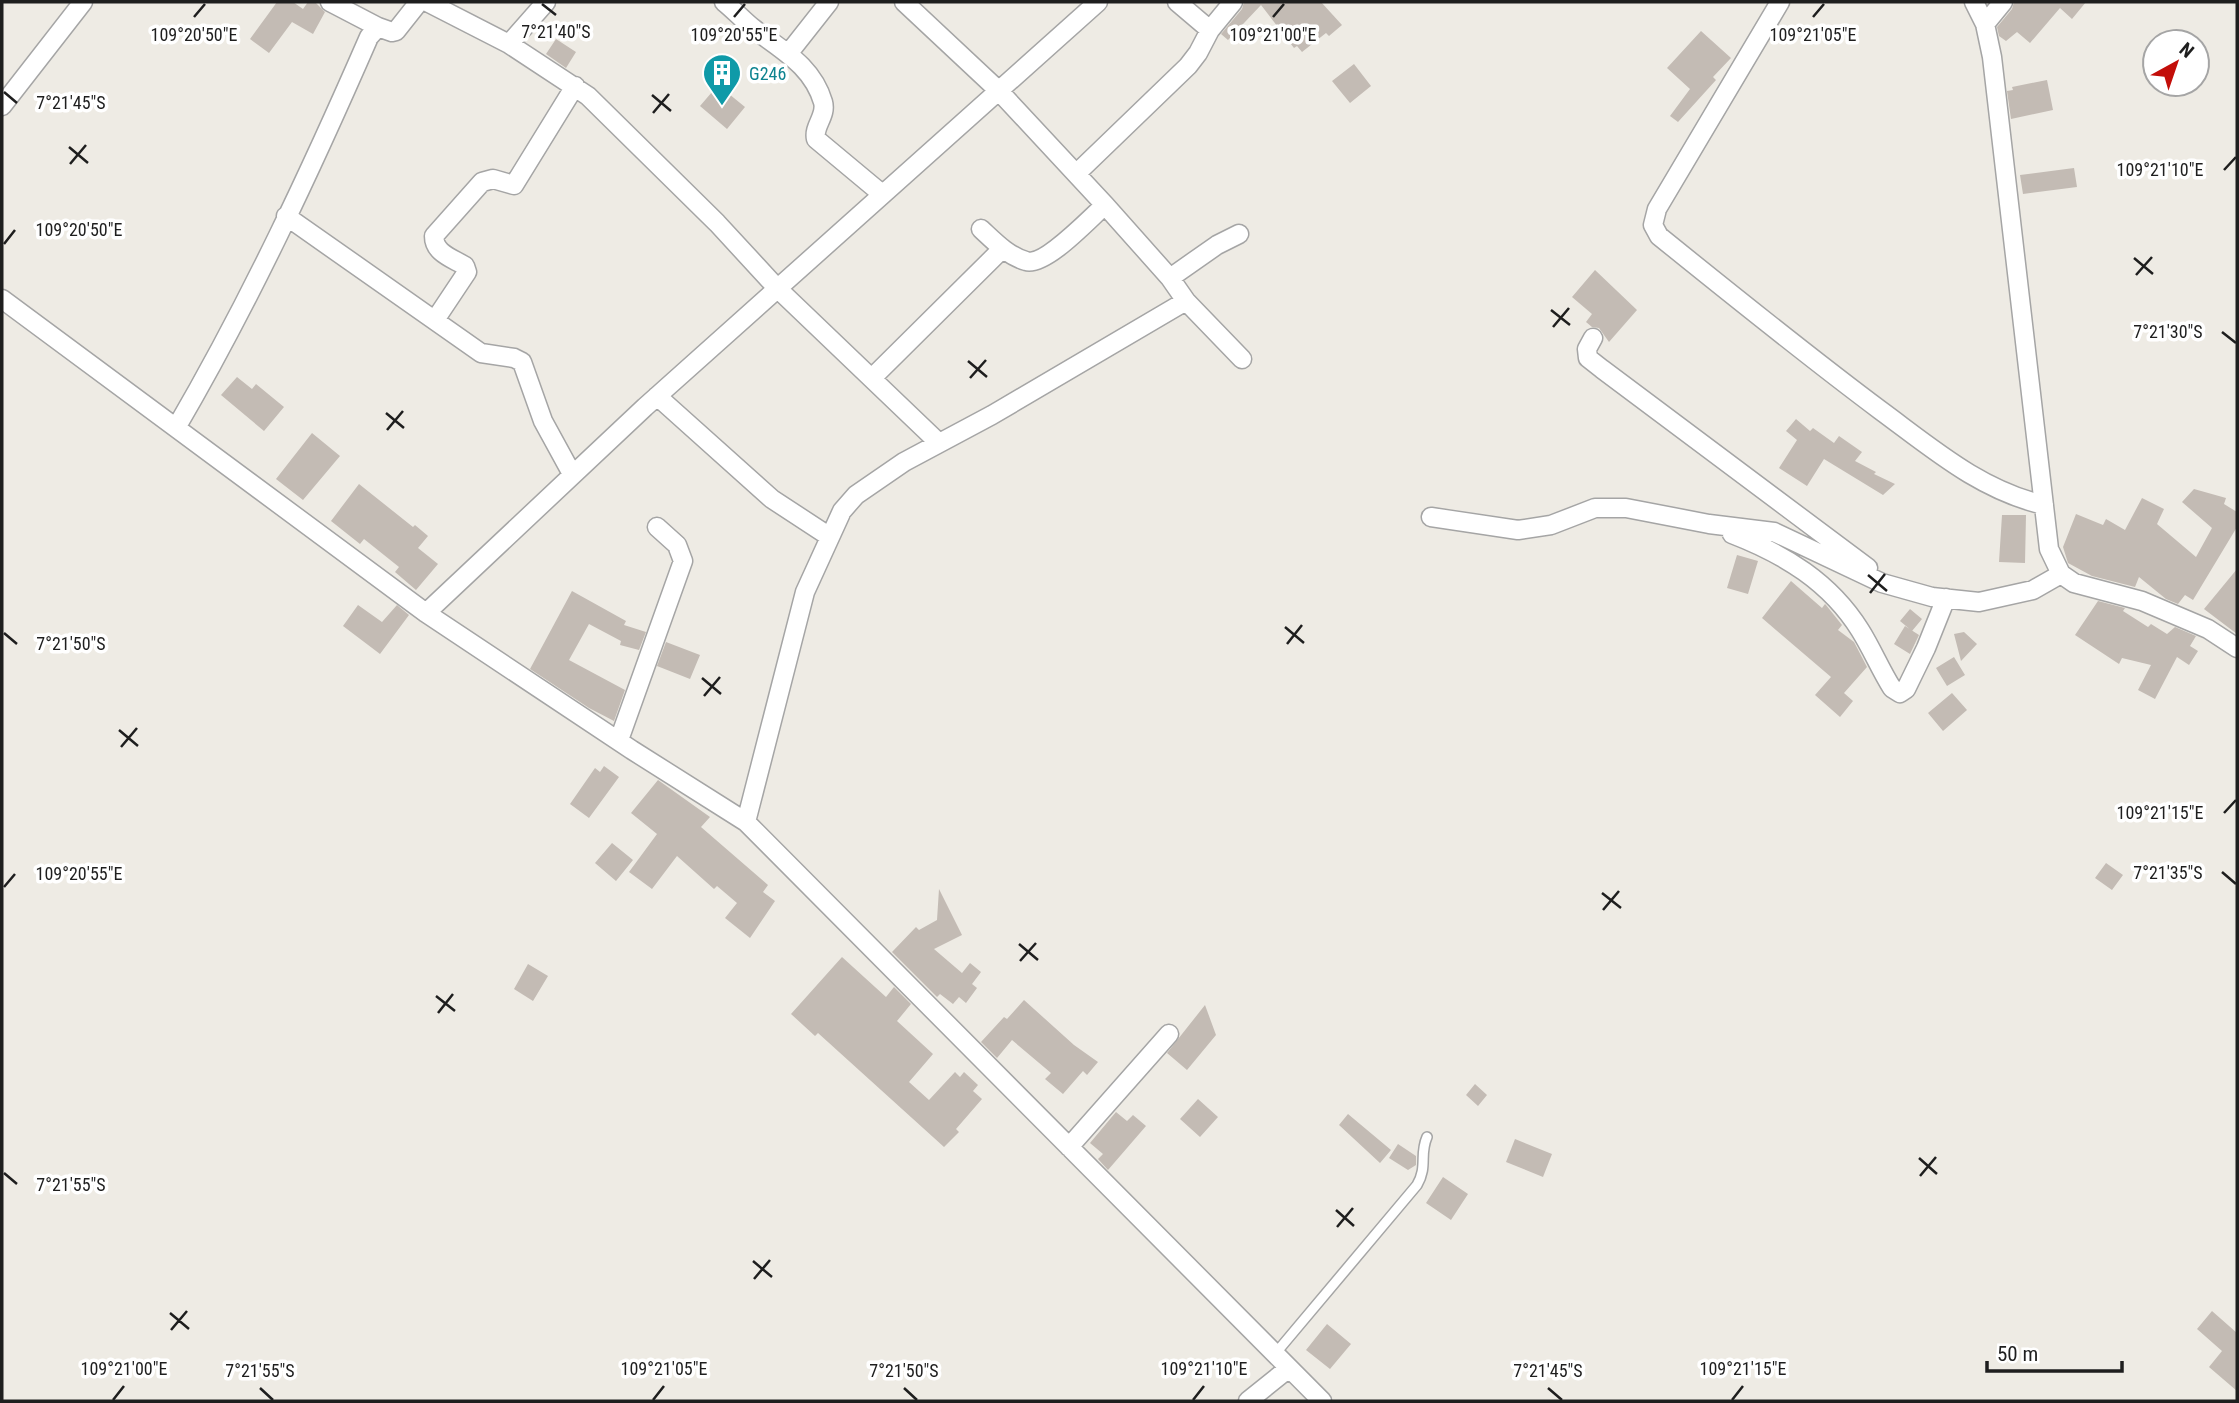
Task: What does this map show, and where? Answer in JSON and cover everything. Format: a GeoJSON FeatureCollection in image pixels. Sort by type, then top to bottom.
{"type":"FeatureCollection","features":[{"type":"Feature","properties":{"kind":"street"},"geometry":{"type":"LineString","coordinates":[[2,106],[83,2]]}},
{"type":"Feature","properties":{"kind":"street"},"geometry":{"type":"LineString","coordinates":[[330,2],[392,32],[396,31],[419,2]]}},
{"type":"Feature","properties":{"kind":"street"},"geometry":{"type":"LineString","coordinates":[[426,2],[509,44],[575,86],[693,199],[777,288],[939,443]]}},
{"type":"Feature","properties":{"kind":"street"},"geometry":{"type":"LineString","coordinates":[[509,44],[546,2]]}},
{"type":"Feature","properties":{"kind":"street"},"geometry":{"type":"LineString","coordinates":[[724,2],[810,73],[824,105],[815,131],[816,139],[882,194]]}},
{"type":"Feature","properties":{"kind":"street"},"geometry":{"type":"LineString","coordinates":[[788,54],[830,2]]}},
{"type":"Feature","properties":{"kind":"street"},"geometry":{"type":"LineString","coordinates":[[904,2],[998,90],[1077,173],[1170,278],[1186,301],[1242,359]]}},
{"type":"Feature","properties":{"kind":"street"},"geometry":{"type":"LineString","coordinates":[[426,613],[657,396],[1098,2]]}},
{"type":"Feature","properties":{"kind":"street"},"geometry":{"type":"LineString","coordinates":[[1177,2],[1210,30]]}},
{"type":"Feature","properties":{"kind":"street"},"geometry":{"type":"LineString","coordinates":[[1077,173],[1188,66],[1210,30],[1233,2]]}},
{"type":"Feature","properties":{"kind":"street"},"geometry":{"type":"LineString","coordinates":[[1780,2],[1670,187],[1653,217],[1653,225],[1659,236],[1808,357],[1959,468],[2007,495],[2044,505]]}},
{"type":"Feature","properties":{"kind":"street"},"geometry":{"type":"LineString","coordinates":[[1974,2],[1984,24],[1993,57],[2049,549],[2061,574],[2074,583],[2153,606],[2208,629],[2237,648]]}},
{"type":"Feature","properties":{"kind":"street"},"geometry":{"type":"LineString","coordinates":[[1984,24],[2003,2]]}},
{"type":"Feature","properties":{"kind":"street"},"geometry":{"type":"LineString","coordinates":[[176,428],[231,331],[334,119],[369,37],[378,27]]}},
{"type":"Feature","properties":{"kind":"street"},"geometry":{"type":"LineString","coordinates":[[435,320],[467,272],[465,266],[439,251],[433,240],[434,236],[482,181],[493,178],[514,185],[575,86]]}},
{"type":"Feature","properties":{"kind":"street"},"geometry":{"type":"LineString","coordinates":[[981,229],[1002,248],[1028,262],[1038,261],[1051,254],[1105,205]]}},
{"type":"Feature","properties":{"kind":"street"},"geometry":{"type":"LineString","coordinates":[[286,216],[481,353],[522,362],[542,421],[572,474]]}},
{"type":"Feature","properties":{"kind":"street"},"geometry":{"type":"LineString","coordinates":[[1170,278],[1217,245],[1238,234]]}},
{"type":"Feature","properties":{"kind":"street"},"geometry":{"type":"LineString","coordinates":[[872,378],[1002,248]]}},
{"type":"Feature","properties":{"kind":"street"},"geometry":{"type":"LineString","coordinates":[[2,299],[426,613],[746,822],[1322,1401]]}},
{"type":"Feature","properties":{"kind":"street"},"geometry":{"type":"LineString","coordinates":[[746,822],[805,592],[842,511],[856,495],[904,462],[992,415],[1186,301]]}},
{"type":"Feature","properties":{"kind":"street"},"geometry":{"type":"LineString","coordinates":[[1593,338],[1587,349],[1588,358],[1862,562],[1882,583]]}},
{"type":"Feature","properties":{"kind":"street"},"geometry":{"type":"LineString","coordinates":[[657,396],[772,499],[830,537]]}},
{"type":"Feature","properties":{"kind":"street"},"geometry":{"type":"LineString","coordinates":[[1431,517],[1518,530],[1551,525],[1607,506],[1774,532],[1882,583],[1932,597],[1979,602],[2033,590],[2061,574]]}},
{"type":"Feature","properties":{"kind":"street"},"geometry":{"type":"LineString","coordinates":[[1709,524],[1786,557],[1834,597],[1861,631],[1892,688],[1900,693],[1906,689],[1946,598]]}},
{"type":"Feature","properties":{"kind":"street"},"geometry":{"type":"LineString","coordinates":[[619,740],[683,561],[677,545],[657,527]]}},
{"type":"Feature","properties":{"kind":"street"},"geometry":{"type":"LineString","coordinates":[[1069,1147],[1169,1034]]}},
{"type":"Feature","properties":{"kind":"street"},"geometry":{"type":"LineString","coordinates":[[1255,1399],[1289,1368]]}},
{"type":"Feature","properties":{"kind":"lane"},"geometry":{"type":"LineString","coordinates":[[1275,1354],[1417,1185],[1423,1173],[1423,1145],[1427,1137]]}},
{"type":"Feature","properties":{"kind":"building"},"geometry":{"type":"Polygon","coordinates":[[[277,2],[293,2],[303,9],[308,2],[315,2],[325,12],[313,34],[292,22],[269,53],[250,39],[277,2]]]}},
{"type":"Feature","properties":{"kind":"building"},"geometry":{"type":"Polygon","coordinates":[[[1244,2],[1321,2],[1342,25],[1329,36],[1326,33],[1302,52],[1297,46],[1294,48],[1261,5],[1228,40],[1221,34],[1242,9],[1244,2]]]}},
{"type":"Feature","properties":{"kind":"building"},"geometry":{"type":"Polygon","coordinates":[[[2014,2],[2086,2],[2072,19],[2060,8],[2030,43],[2017,32],[2006,41],[1999,36],[1997,27],[2012,9],[2014,2]]]}},
{"type":"Feature","properties":{"kind":"building"},"geometry":{"type":"Polygon","coordinates":[[[1701,31],[1731,58],[1713,77],[1716,80],[1678,122],[1670,116],[1690,89],[1667,68],[1701,31]]]}},
{"type":"Feature","properties":{"kind":"building"},"geometry":{"type":"Polygon","coordinates":[[[556,39],[576,52],[566,68],[546,54],[556,39]]]}},
{"type":"Feature","properties":{"kind":"building"},"geometry":{"type":"Polygon","coordinates":[[[1354,64],[1371,86],[1350,103],[1332,81],[1354,64]]]}},
{"type":"Feature","properties":{"kind":"building"},"geometry":{"type":"Polygon","coordinates":[[[2047,80],[2053,110],[2011,119],[2007,91],[2013,90],[2012,87],[2047,80]]]}},
{"type":"Feature","properties":{"kind":"building","name":"G246"},"geometry":{"type":"Polygon","coordinates":[[[718,85],[745,107],[727,129],[700,106],[718,85]]]}},
{"type":"Feature","properties":{"kind":"building"},"geometry":{"type":"Polygon","coordinates":[[[2074,168],[2077,187],[2023,194],[2020,175],[2074,168]]]}},
{"type":"Feature","properties":{"kind":"building"},"geometry":{"type":"Polygon","coordinates":[[[1595,270],[1637,310],[1609,342],[1599,328],[1586,322],[1592,314],[1572,297],[1595,270]]]}},
{"type":"Feature","properties":{"kind":"building"},"geometry":{"type":"Polygon","coordinates":[[[237,377],[252,389],[256,384],[284,407],[264,431],[221,395],[237,377]]]}},
{"type":"Feature","properties":{"kind":"building"},"geometry":{"type":"Polygon","coordinates":[[[1796,419],[1810,431],[1813,428],[1834,443],[1839,436],[1862,452],[1855,461],[1895,484],[1883,495],[1824,459],[1807,486],[1779,468],[1797,440],[1786,431],[1796,419]]]}},
{"type":"Feature","properties":{"kind":"building"},"geometry":{"type":"Polygon","coordinates":[[[312,433],[340,456],[303,500],[276,479],[312,433]]]}},
{"type":"Feature","properties":{"kind":"building"},"geometry":{"type":"Polygon","coordinates":[[[359,484],[428,536],[418,548],[438,564],[416,590],[395,572],[399,567],[364,539],[360,544],[331,521],[359,484]]]}},
{"type":"Feature","properties":{"kind":"building"},"geometry":{"type":"Polygon","coordinates":[[[2194,489],[2226,498],[2224,504],[2237,512],[2237,527],[2193,600],[2185,595],[2178,604],[2166,599],[2139,577],[2135,587],[2092,576],[2068,563],[2063,547],[2076,514],[2103,525],[2106,519],[2125,530],[2142,498],[2164,509],[2157,524],[2196,557],[2212,528],[2182,502],[2194,489]]]}},
{"type":"Feature","properties":{"kind":"building"},"geometry":{"type":"Polygon","coordinates":[[[2002,515],[2026,515],[2025,563],[1999,562],[2002,515]]]}},
{"type":"Feature","properties":{"kind":"building"},"geometry":{"type":"Polygon","coordinates":[[[1737,555],[1758,561],[1748,594],[1727,588],[1737,555]]]}},
{"type":"Feature","properties":{"kind":"building"},"geometry":{"type":"Polygon","coordinates":[[[2237,569],[2237,634],[2204,609],[2237,569]]]}},
{"type":"Feature","properties":{"kind":"building"},"geometry":{"type":"Polygon","coordinates":[[[1791,581],[1822,608],[1826,605],[1842,625],[1838,630],[1854,642],[1867,667],[1844,693],[1853,701],[1840,717],[1815,695],[1831,677],[1762,618],[1791,581]]]}},
{"type":"Feature","properties":{"kind":"building"},"geometry":{"type":"Polygon","coordinates":[[[572,591],[626,621],[624,625],[646,632],[639,650],[620,645],[621,641],[589,624],[569,660],[625,690],[614,721],[589,708],[530,669],[572,591]]]}},
{"type":"Feature","properties":{"kind":"building"},"geometry":{"type":"Polygon","coordinates":[[[2098,601],[2125,608],[2123,611],[2148,627],[2151,624],[2167,634],[2175,627],[2196,636],[2190,646],[2198,651],[2189,665],[2177,657],[2155,699],[2138,690],[2151,665],[2122,658],[2119,664],[2075,635],[2098,601]]]}},
{"type":"Feature","properties":{"kind":"building"},"geometry":{"type":"Polygon","coordinates":[[[358,605],[382,622],[397,605],[409,615],[380,654],[343,626],[358,605]]]}},
{"type":"Feature","properties":{"kind":"building"},"geometry":{"type":"Polygon","coordinates":[[[1910,609],[1922,619],[1912,631],[1900,621],[1910,609]]]}},
{"type":"Feature","properties":{"kind":"building"},"geometry":{"type":"Polygon","coordinates":[[[1905,626],[1919,635],[1910,654],[1894,644],[1905,626]]]}},
{"type":"Feature","properties":{"kind":"building"},"geometry":{"type":"Polygon","coordinates":[[[1964,632],[1977,644],[1961,661],[1954,634],[1964,632]]]}},
{"type":"Feature","properties":{"kind":"building"},"geometry":{"type":"Polygon","coordinates":[[[666,642],[700,655],[690,679],[657,666],[666,642]]]}},
{"type":"Feature","properties":{"kind":"building"},"geometry":{"type":"Polygon","coordinates":[[[1954,657],[1965,675],[1947,686],[1936,668],[1954,657]]]}},
{"type":"Feature","properties":{"kind":"building"},"geometry":{"type":"Polygon","coordinates":[[[1952,693],[1967,710],[1943,731],[1928,713],[1952,693]]]}},
{"type":"Feature","properties":{"kind":"building"},"geometry":{"type":"Polygon","coordinates":[[[604,766],[619,777],[589,818],[570,804],[595,768],[600,772],[604,766]]]}},
{"type":"Feature","properties":{"kind":"building"},"geometry":{"type":"Polygon","coordinates":[[[658,780],[710,817],[701,827],[768,885],[763,892],[775,901],[750,938],[725,918],[737,903],[717,886],[714,889],[677,856],[652,889],[629,872],[657,834],[631,813],[658,780]]]}},
{"type":"Feature","properties":{"kind":"building"},"geometry":{"type":"Polygon","coordinates":[[[612,843],[633,860],[616,881],[595,863],[612,843]]]}},
{"type":"Feature","properties":{"kind":"building"},"geometry":{"type":"Polygon","coordinates":[[[2106,863],[2123,875],[2112,890],[2095,878],[2106,863]]]}},
{"type":"Feature","properties":{"kind":"building"},"geometry":{"type":"Polygon","coordinates":[[[939,889],[962,935],[934,949],[962,973],[970,963],[981,972],[972,984],[977,988],[966,1003],[959,997],[953,1004],[940,994],[937,997],[892,952],[916,927],[919,930],[937,920],[939,889]]]}},
{"type":"Feature","properties":{"kind":"building"},"geometry":{"type":"Polygon","coordinates":[[[842,957],[886,997],[894,987],[911,1004],[897,1021],[933,1054],[909,1082],[929,1100],[955,1072],[960,1077],[964,1072],[978,1085],[973,1091],[982,1099],[956,1129],[959,1132],[944,1147],[818,1033],[815,1036],[791,1014],[842,957]]]}},
{"type":"Feature","properties":{"kind":"building"},"geometry":{"type":"Polygon","coordinates":[[[528,964],[548,976],[533,1001],[514,989],[528,964]]]}},
{"type":"Feature","properties":{"kind":"building"},"geometry":{"type":"Polygon","coordinates":[[[1024,1000],[1074,1045],[1098,1062],[1087,1075],[1083,1071],[1063,1094],[1045,1079],[1051,1073],[1012,1040],[997,1058],[981,1042],[1024,1000]]]}},
{"type":"Feature","properties":{"kind":"building"},"geometry":{"type":"Polygon","coordinates":[[[1205,1005],[1216,1035],[1187,1070],[1167,1053],[1205,1005]]]}},
{"type":"Feature","properties":{"kind":"building"},"geometry":{"type":"Polygon","coordinates":[[[1475,1084],[1487,1095],[1478,1106],[1466,1095],[1475,1084]]]}},
{"type":"Feature","properties":{"kind":"building"},"geometry":{"type":"Polygon","coordinates":[[[1198,1099],[1218,1117],[1200,1137],[1180,1119],[1198,1099]]]}},
{"type":"Feature","properties":{"kind":"building"},"geometry":{"type":"Polygon","coordinates":[[[1116,1112],[1127,1121],[1133,1115],[1146,1126],[1108,1170],[1098,1159],[1103,1154],[1090,1143],[1116,1112]]]}},
{"type":"Feature","properties":{"kind":"building"},"geometry":{"type":"Polygon","coordinates":[[[1348,1114],[1391,1150],[1380,1163],[1339,1125],[1348,1114]]]}},
{"type":"Feature","properties":{"kind":"building"},"geometry":{"type":"Polygon","coordinates":[[[1515,1139],[1552,1154],[1543,1177],[1506,1162],[1515,1139]]]}},
{"type":"Feature","properties":{"kind":"building"},"geometry":{"type":"Polygon","coordinates":[[[1398,1144],[1416,1156],[1416,1165],[1408,1170],[1389,1158],[1398,1144]]]}},
{"type":"Feature","properties":{"kind":"building"},"geometry":{"type":"Polygon","coordinates":[[[1443,1177],[1468,1194],[1451,1220],[1426,1203],[1443,1177]]]}},
{"type":"Feature","properties":{"kind":"building"},"geometry":{"type":"Polygon","coordinates":[[[2212,1311],[2237,1333],[2237,1391],[2209,1367],[2222,1351],[2197,1329],[2212,1311]]]}},
{"type":"Feature","properties":{"kind":"building"},"geometry":{"type":"Polygon","coordinates":[[[1327,1324],[1351,1344],[1330,1369],[1306,1350],[1327,1324]]]}},
{"type":"Feature","properties":{"kind":"place","name":"G246"},"geometry":{"type":"Point","coordinates":[722,107]}}]}
